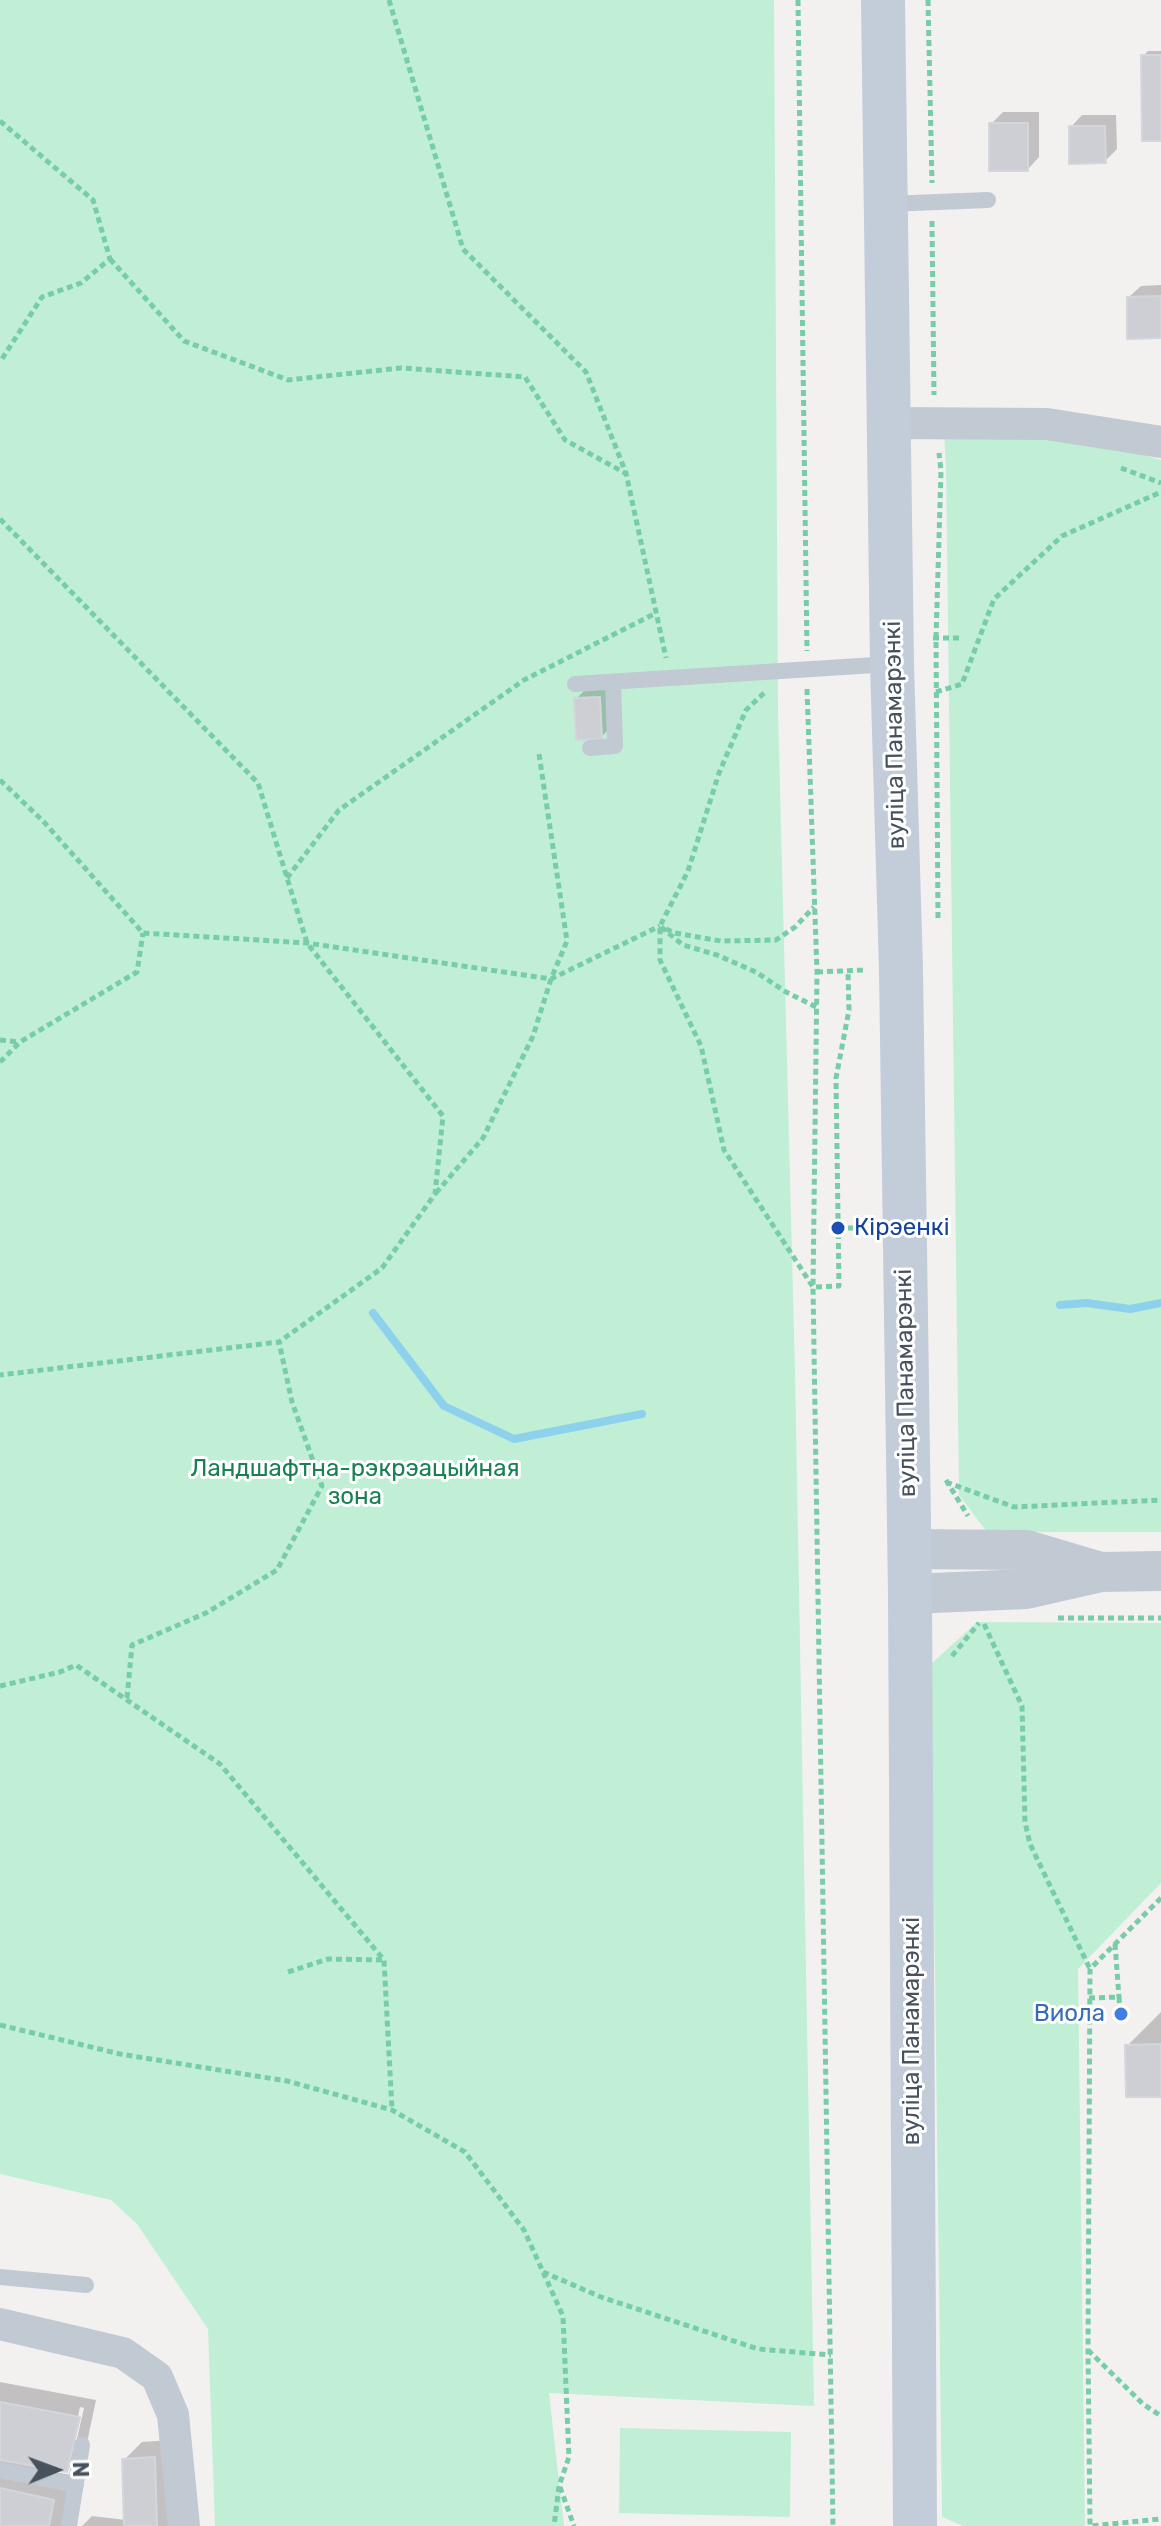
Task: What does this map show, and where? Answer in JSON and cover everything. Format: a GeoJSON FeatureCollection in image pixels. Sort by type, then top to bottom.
{"type":"FeatureCollection","features":[{"type":"Feature","properties":{"kind":"main road","name":"вуліца Панамарэнкі"},"geometry":{"type":"LineString","coordinates":[[883,0],[910,1594],[915,2526]]}},
{"type":"Feature","properties":{"kind":"street"},"geometry":{"type":"LineString","coordinates":[[890,423],[937,438],[1047,424],[1161,442]]}},
{"type":"Feature","properties":{"kind":"street"},"geometry":{"type":"LineString","coordinates":[[908,1549],[1026,1550],[1101,1572]]}},
{"type":"Feature","properties":{"kind":"street"},"geometry":{"type":"LineString","coordinates":[[910,1594],[1026,1589],[1101,1572],[1161,1571]]}},
{"type":"Feature","properties":{"kind":"street"},"geometry":{"type":"LineString","coordinates":[[4,2328],[123,2353],[157,2377],[173,2415],[184,2526]]}},
{"type":"Feature","properties":{"kind":"lane"},"geometry":{"type":"LineString","coordinates":[[885,204],[988,200]]}},
{"type":"Feature","properties":{"kind":"lane"},"geometry":{"type":"LineString","coordinates":[[575,684],[892,664]]}},
{"type":"Feature","properties":{"kind":"lane"},"geometry":{"type":"LineString","coordinates":[[590,748],[615,746],[613,682]]}},
{"type":"Feature","properties":{"kind":"lane"},"geometry":{"type":"LineString","coordinates":[[0,2277],[86,2285]]}},
{"type":"Feature","properties":{"kind":"lane"},"geometry":{"type":"LineString","coordinates":[[69,2526],[82,2445]]}},
{"type":"Feature","properties":{"kind":"lane"},"geometry":{"type":"LineString","coordinates":[[0,2470],[76,2485]]}},
{"type":"Feature","properties":{"kind":"path"},"geometry":{"type":"LineString","coordinates":[[389,0],[463,249],[586,372],[626,473],[670,678]]}},
{"type":"Feature","properties":{"kind":"path"},"geometry":{"type":"LineString","coordinates":[[798,0],[807,669],[815,906],[813,1287],[833,2526]]}},
{"type":"Feature","properties":{"kind":"path"},"geometry":{"type":"LineString","coordinates":[[928,0],[937,438],[941,471],[936,692],[938,923]]}},
{"type":"Feature","properties":{"kind":"path"},"geometry":{"type":"LineString","coordinates":[[0,121],[93,200],[110,259],[184,341],[288,380],[401,368],[525,377],[565,440],[626,473]]}},
{"type":"Feature","properties":{"kind":"path"},"geometry":{"type":"LineString","coordinates":[[0,362],[42,297],[81,283],[110,259]]}},
{"type":"Feature","properties":{"kind":"path"},"geometry":{"type":"LineString","coordinates":[[937,438],[954,453]]}},
{"type":"Feature","properties":{"kind":"path"},"geometry":{"type":"LineString","coordinates":[[1119,467],[1161,483]]}},
{"type":"Feature","properties":{"kind":"path"},"geometry":{"type":"LineString","coordinates":[[936,692],[962,684],[994,599],[1062,536],[1161,492]]}},
{"type":"Feature","properties":{"kind":"path"},"geometry":{"type":"LineString","coordinates":[[0,519],[258,783],[307,943],[443,1116],[435,1194]]}},
{"type":"Feature","properties":{"kind":"path"},"geometry":{"type":"LineString","coordinates":[[287,878],[339,810],[524,680],[656,613]]}},
{"type":"Feature","properties":{"kind":"path"},"geometry":{"type":"LineString","coordinates":[[786,671],[746,710],[719,773],[688,871],[660,926],[660,960],[701,1046],[724,1150],[813,1287]]}},
{"type":"Feature","properties":{"kind":"path"},"geometry":{"type":"LineString","coordinates":[[0,1375],[279,1342],[382,1268],[435,1194],[483,1138],[533,1036],[567,941],[539,754]]}},
{"type":"Feature","properties":{"kind":"path"},"geometry":{"type":"LineString","coordinates":[[0,780],[43,821],[143,933],[307,943],[551,979],[660,926]]}},
{"type":"Feature","properties":{"kind":"path"},"geometry":{"type":"LineString","coordinates":[[660,926],[675,933],[721,941],[776,940],[795,927],[815,906]]}},
{"type":"Feature","properties":{"kind":"path"},"geometry":{"type":"LineString","coordinates":[[660,926],[683,945],[717,955],[756,972],[816,1007]]}},
{"type":"Feature","properties":{"kind":"path"},"geometry":{"type":"LineString","coordinates":[[0,1062],[20,1042],[137,972],[143,933]]}},
{"type":"Feature","properties":{"kind":"path"},"geometry":{"type":"LineString","coordinates":[[813,1287],[839,1286],[836,1078],[849,1010],[848,971]]}},
{"type":"Feature","properties":{"kind":"path"},"geometry":{"type":"LineString","coordinates":[[0,1040],[20,1042]]}},
{"type":"Feature","properties":{"kind":"path"},"geometry":{"type":"LineString","coordinates":[[127,1698],[132,1645],[206,1613],[277,1570],[322,1486],[292,1402],[279,1342]]}},
{"type":"Feature","properties":{"kind":"path"},"geometry":{"type":"LineString","coordinates":[[945,1466],[946,1482],[968,1517]]}},
{"type":"Feature","properties":{"kind":"path"},"geometry":{"type":"LineString","coordinates":[[946,1482],[1014,1507],[1161,1500]]}},
{"type":"Feature","properties":{"kind":"path"},"geometry":{"type":"LineString","coordinates":[[1057,1618],[1161,1618]]}},
{"type":"Feature","properties":{"kind":"path"},"geometry":{"type":"LineString","coordinates":[[982,1619],[997,1619]]}},
{"type":"Feature","properties":{"kind":"path"},"geometry":{"type":"LineString","coordinates":[[952,1656],[982,1619]]}},
{"type":"Feature","properties":{"kind":"path"},"geometry":{"type":"LineString","coordinates":[[982,1619],[1022,1706],[1025,1822],[1030,1844],[1090,1969],[1090,2526],[1161,2519]]}},
{"type":"Feature","properties":{"kind":"path"},"geometry":{"type":"LineString","coordinates":[[0,1686],[60,1672],[76,1665],[220,1764],[384,1960],[392,2110]]}},
{"type":"Feature","properties":{"kind":"path"},"geometry":{"type":"LineString","coordinates":[[1090,1969],[1161,1898]]}},
{"type":"Feature","properties":{"kind":"path"},"geometry":{"type":"LineString","coordinates":[[1115,1944],[1120,2013]]}},
{"type":"Feature","properties":{"kind":"path"},"geometry":{"type":"LineString","coordinates":[[288,1972],[328,1959],[384,1960]]}},
{"type":"Feature","properties":{"kind":"path"},"geometry":{"type":"LineString","coordinates":[[1089,1998],[1119,1997]]}},
{"type":"Feature","properties":{"kind":"path"},"geometry":{"type":"LineString","coordinates":[[0,2025],[120,2054],[287,2081],[392,2110],[465,2152],[524,2230],[563,2316],[569,2457],[559,2486],[554,2526]]}},
{"type":"Feature","properties":{"kind":"path"},"geometry":{"type":"LineString","coordinates":[[543,2272],[601,2297],[758,2349],[831,2355]]}},
{"type":"Feature","properties":{"kind":"path"},"geometry":{"type":"LineString","coordinates":[[1088,2350],[1143,2404],[1161,2416]]}},
{"type":"Feature","properties":{"kind":"path"},"geometry":{"type":"LineString","coordinates":[[559,2486],[574,2526]]}},
{"type":"Feature","properties":{"kind":"green space","name":"Ландшафтна-рэкрэацыйная зона"},"geometry":{"type":"Polygon","coordinates":[[[0,0],[774,0],[778,711],[795,1372],[814,2406],[549,2393],[564,2526],[215,2526],[208,2329],[137,2224],[111,2200],[0,2174],[0,0]]]}},
{"type":"Feature","properties":{"kind":"green space"},"geometry":{"type":"Polygon","coordinates":[[[944,434],[1093,440],[1161,460],[1161,1532],[987,1532],[959,1495],[944,434]]]}},
{"type":"Feature","properties":{"kind":"green space"},"geometry":{"type":"Polygon","coordinates":[[[977,1622],[1161,1623],[1161,1883],[1078,1969],[1085,2526],[963,2526],[942,2517],[931,1664],[977,1622]]]}},
{"type":"Feature","properties":{"kind":"green space"},"geometry":{"type":"Polygon","coordinates":[[[620,2428],[791,2432],[790,2517],[619,2513],[620,2428]]]}},
{"type":"Feature","properties":{"kind":"building"},"geometry":{"type":"Polygon","coordinates":[[[1141,55],[1161,55],[1161,141],[1142,141],[1141,55]]]}},
{"type":"Feature","properties":{"kind":"building"},"geometry":{"type":"Polygon","coordinates":[[[989,123],[1028,123],[1028,171],[989,171],[989,123]]]}},
{"type":"Feature","properties":{"kind":"building"},"geometry":{"type":"Polygon","coordinates":[[[1069,126],[1105,126],[1106,163],[1069,164],[1069,126]]]}},
{"type":"Feature","properties":{"kind":"building"},"geometry":{"type":"Polygon","coordinates":[[[1161,296],[1161,338],[1127,339],[1127,297],[1161,296]]]}},
{"type":"Feature","properties":{"kind":"building"},"geometry":{"type":"Polygon","coordinates":[[[600,697],[602,739],[576,740],[574,698],[600,697]]]}},
{"type":"Feature","properties":{"kind":"building"},"geometry":{"type":"Polygon","coordinates":[[[1161,2044],[1161,2097],[1126,2097],[1125,2045],[1161,2044]]]}},
{"type":"Feature","properties":{"kind":"building"},"geometry":{"type":"Polygon","coordinates":[[[0,2402],[80,2417],[67,2472],[0,2460],[0,2402]]]}},
{"type":"Feature","properties":{"kind":"building"},"geometry":{"type":"Polygon","coordinates":[[[155,2457],[157,2526],[124,2526],[122,2459],[155,2457]]]}},
{"type":"Feature","properties":{"kind":"building"},"geometry":{"type":"Polygon","coordinates":[[[0,2488],[54,2500],[49,2526],[0,2526],[0,2488]]]}},
{"type":"Feature","properties":{"kind":"waterway"},"geometry":{"type":"LineString","coordinates":[[1060,1305],[1087,1303],[1130,1309],[1161,1303]]}},
{"type":"Feature","properties":{"kind":"waterway"},"geometry":{"type":"LineString","coordinates":[[373,1313],[444,1406],[514,1439],[642,1414]]}},
{"type":"Feature","properties":{"kind":"place","name":"Кірэенкі"},"geometry":{"type":"Point","coordinates":[838,1228]}},
{"type":"Feature","properties":{"kind":"place","name":"Виола"},"geometry":{"type":"Point","coordinates":[1121,2014]}}]}
